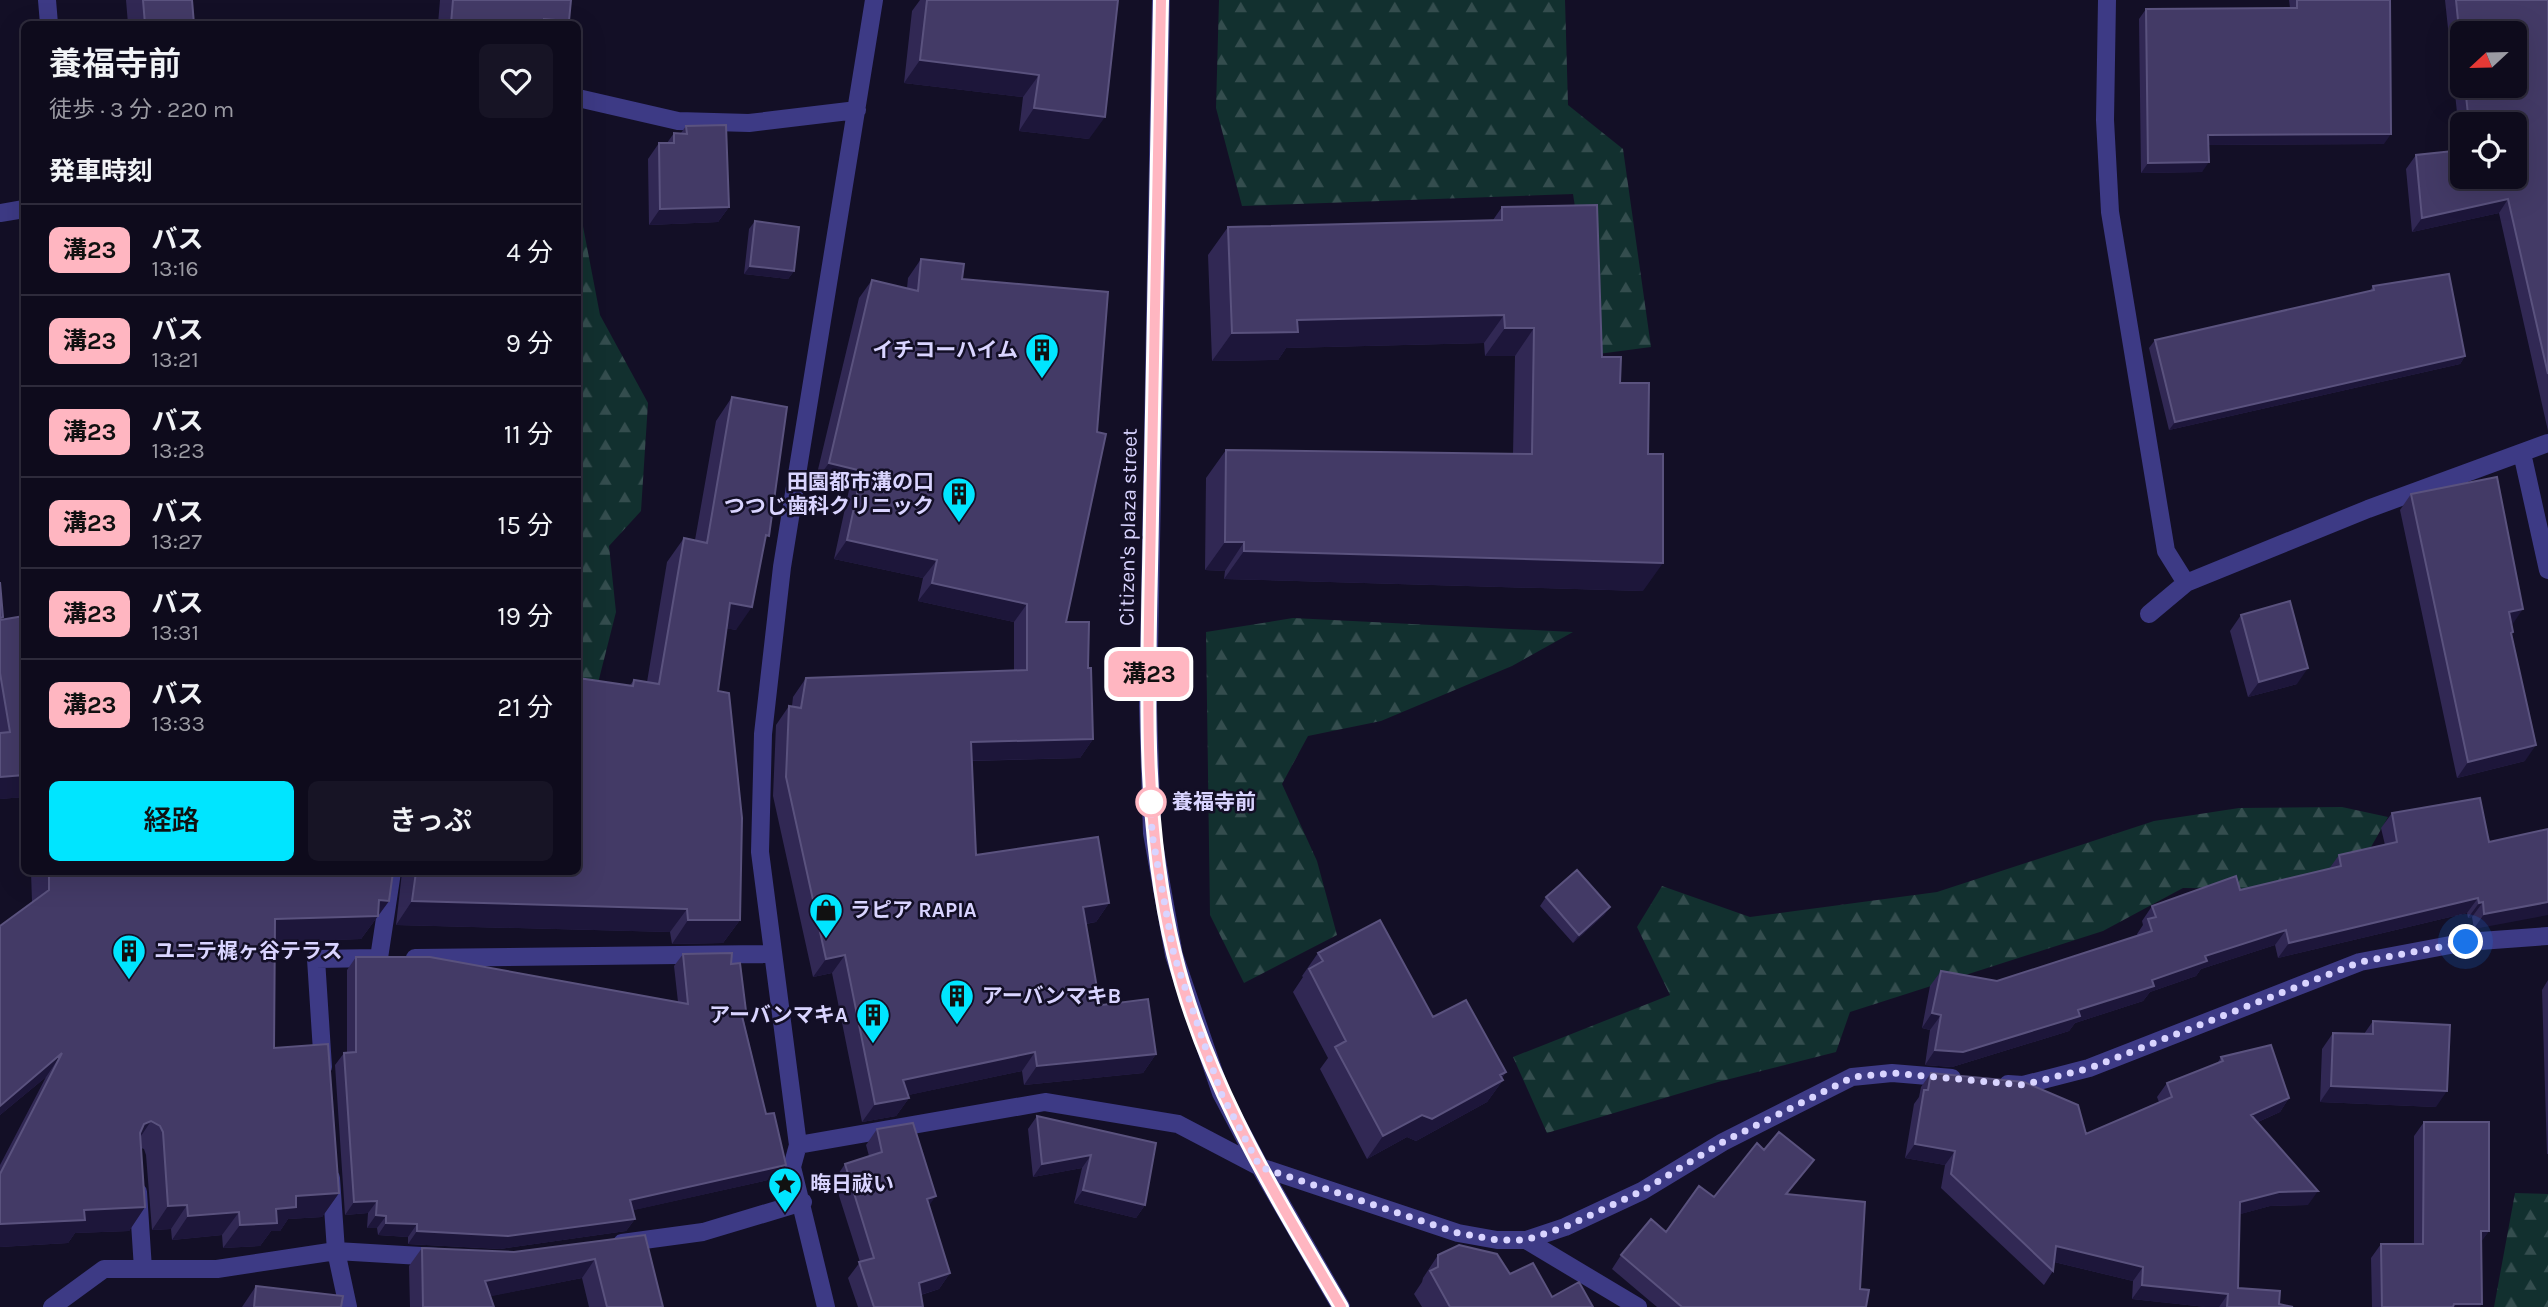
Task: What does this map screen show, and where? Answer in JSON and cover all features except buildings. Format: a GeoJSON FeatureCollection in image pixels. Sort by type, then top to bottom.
{"type":"FeatureCollection","features":[{"type":"Feature","properties":{"kind":"street"},"geometry":{"type":"LineString","coordinates":[[47,0],[50,21]]}},
{"type":"Feature","properties":{"kind":"street"},"geometry":{"type":"LineString","coordinates":[[826,1307],[803,1202],[792,1167],[798,1144],[760,852],[763,734],[782,567],[874,0]]}},
{"type":"Feature","properties":{"kind":"street","name":"Citizen's plaza street"},"geometry":{"type":"LineString","coordinates":[[1161,0],[1148,706],[1152,834],[1174,955],[1221,1093],[1260,1167],[1341,1307]]}},
{"type":"Feature","properties":{"kind":"street"},"geometry":{"type":"LineString","coordinates":[[2107,0],[2105,108],[2110,212],[2166,551],[2186,583]]}},
{"type":"Feature","properties":{"kind":"street"},"geometry":{"type":"LineString","coordinates":[[581,99],[678,121],[749,123],[857,110]]}},
{"type":"Feature","properties":{"kind":"street"},"geometry":{"type":"LineString","coordinates":[[0,213],[21,210]]}},
{"type":"Feature","properties":{"kind":"street"},"geometry":{"type":"LineString","coordinates":[[2150,614],[2186,583],[2422,489],[2548,443]]}},
{"type":"Feature","properties":{"kind":"street"},"geometry":{"type":"LineString","coordinates":[[2522,453],[2548,570]]}},
{"type":"Feature","properties":{"kind":"street"},"geometry":{"type":"LineString","coordinates":[[379,958],[392,875]]}},
{"type":"Feature","properties":{"kind":"street"},"geometry":{"type":"LineString","coordinates":[[1990,1082],[2023,1085],[2090,1068],[2360,962],[2466,942],[2548,936]]}},
{"type":"Feature","properties":{"kind":"street"},"geometry":{"type":"LineString","coordinates":[[324,1084],[316,960],[772,954]]}},
{"type":"Feature","properties":{"kind":"street"},"geometry":{"type":"LineString","coordinates":[[798,1144],[1045,1102],[1178,1124],[1260,1167],[1458,1233],[1497,1240],[1526,1240],[1565,1227],[1642,1191],[1723,1142],[1853,1077],[1892,1073],[1966,1080]]}},
{"type":"Feature","properties":{"kind":"street"},"geometry":{"type":"LineString","coordinates":[[329,1154],[336,1251],[348,1307]]}},
{"type":"Feature","properties":{"kind":"street"},"geometry":{"type":"LineString","coordinates":[[136,1168],[143,1269]]}},
{"type":"Feature","properties":{"kind":"street"},"geometry":{"type":"LineString","coordinates":[[608,1245],[703,1232],[803,1202]]}},
{"type":"Feature","properties":{"kind":"street"},"geometry":{"type":"LineString","coordinates":[[1526,1240],[1638,1307]]}},
{"type":"Feature","properties":{"kind":"street"},"geometry":{"type":"LineString","coordinates":[[52,1307],[104,1269],[217,1269],[336,1251],[459,1258]]}},
{"type":"Feature","properties":{"kind":"green space"},"geometry":{"type":"Polygon","coordinates":[[[1219,0],[1565,0],[1568,105],[1623,149],[1651,347],[1598,354],[1573,194],[1242,206],[1216,108],[1219,0]]]}},
{"type":"Feature","properties":{"kind":"green space"},"geometry":{"type":"Polygon","coordinates":[[[581,216],[600,315],[648,403],[641,511],[609,546],[616,612],[596,691],[581,689],[581,216]]]}},
{"type":"Feature","properties":{"kind":"green space"},"geometry":{"type":"Polygon","coordinates":[[[1293,618],[1573,632],[1512,666],[1381,721],[1308,736],[1282,784],[1317,861],[1337,935],[1244,983],[1210,915],[1206,632],[1293,618]]]}},
{"type":"Feature","properties":{"kind":"green space"},"geometry":{"type":"Polygon","coordinates":[[[2342,807],[2388,817],[2362,863],[2261,889],[2183,888],[2103,931],[1850,1012],[1836,1052],[1718,1082],[1547,1133],[1513,1057],[1670,995],[1637,927],[1662,886],[1750,917],[1937,892],[2154,821],[2239,808],[2342,807]]]}},
{"type":"Feature","properties":{"kind":"green space"},"geometry":{"type":"Polygon","coordinates":[[[2515,1193],[2548,1194],[2548,1307],[2494,1307],[2515,1193]]]}},
{"type":"Feature","properties":{"kind":"bus line","name":"溝23"},"geometry":{"type":"LineString","coordinates":[[1161,0],[1148,706],[1152,834],[1174,955],[1221,1093],[1260,1167],[1341,1307]]}},
{"type":"Feature","properties":{"kind":"place","name":"イチコーハイム"},"geometry":{"type":"Point","coordinates":[1042,380]}},
{"type":"Feature","properties":{"kind":"place","name":"田園都市溝の口 つつじ歯科クリニック"},"geometry":{"type":"Point","coordinates":[959,524]}},
{"type":"Feature","properties":{"kind":"place","name":"養福寺前"},"geometry":{"type":"Point","coordinates":[1151,802]}},
{"type":"Feature","properties":{"kind":"place","name":"ラピア RAPIA"},"geometry":{"type":"Point","coordinates":[826,940]}},
{"type":"Feature","properties":{"kind":"place","name":"ユニテ梶ヶ谷テラス"},"geometry":{"type":"Point","coordinates":[129,981]}},
{"type":"Feature","properties":{"kind":"place","name":"アーバンマキB"},"geometry":{"type":"Point","coordinates":[957,1026]}},
{"type":"Feature","properties":{"kind":"place","name":"アーバンマキA"},"geometry":{"type":"Point","coordinates":[873,1045]}},
{"type":"Feature","properties":{"kind":"place","name":"晦日祓い"},"geometry":{"type":"Point","coordinates":[785,1214]}},
{"type":"Feature","properties":{"kind":"route"},"geometry":{"type":"LineString","coordinates":[[1151,802],[1152,834],[1174,955],[1221,1093],[1260,1167],[1458,1233],[1497,1240],[1526,1240],[1565,1227],[1642,1191],[1723,1142],[1853,1077],[1892,1073],[2023,1085],[2090,1068],[2201,1027],[2360,962],[2466,942]]}}]}
